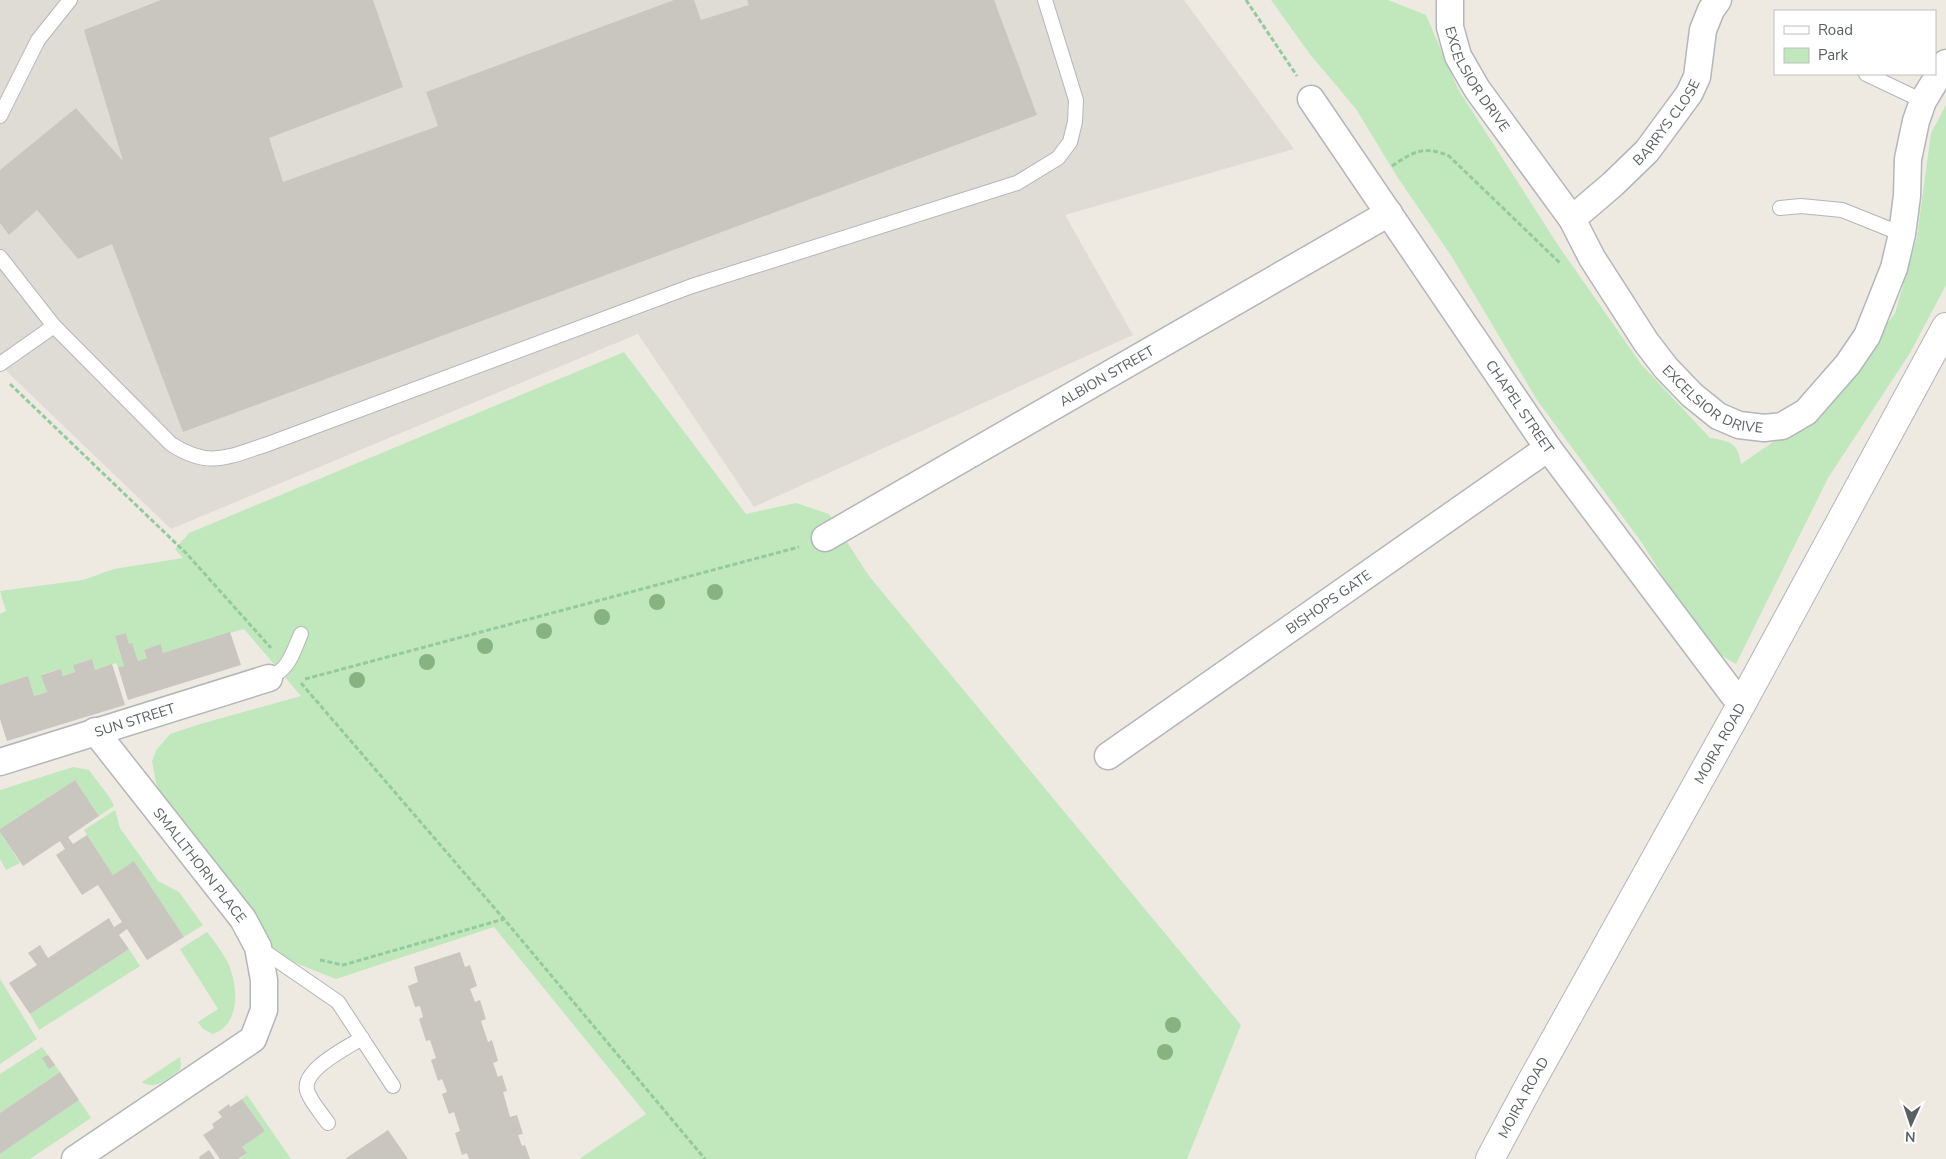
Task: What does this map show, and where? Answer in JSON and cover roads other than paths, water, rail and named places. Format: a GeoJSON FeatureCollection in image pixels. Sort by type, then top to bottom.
{"type":"FeatureCollection","features":[{"type":"Feature","properties":{"kind":"street","name":"EXCELSIOR DRIVE"},"geometry":{"type":"LineString","coordinates":[[1450,0],[1450,27],[1458,56],[1477,90],[1572,219],[1592,258],[1646,342],[1666,368],[1692,395],[1718,416],[1739,425],[1764,428],[1782,426],[1806,412],[1848,364],[1867,336],[1894,268],[1902,234],[1907,196],[1908,159],[1916,121],[1923,101],[1946,62]]}},
{"type":"Feature","properties":{"kind":"street","name":"BARRYS CLOSE"},"geometry":{"type":"LineString","coordinates":[[1572,219],[1613,184],[1647,151],[1689,94],[1696,77],[1703,30],[1711,10],[1718,0]]}},
{"type":"Feature","properties":{"kind":"street","name":"CHAPEL STREET"},"geometry":{"type":"LineString","coordinates":[[1313,100],[1548,448],[1741,706]]}},
{"type":"Feature","properties":{"kind":"street","name":"ALBION STREET"},"geometry":{"type":"LineString","coordinates":[[825,538],[1389,213]]}},
{"type":"Feature","properties":{"kind":"street","name":"MOIRA ROAD"},"geometry":{"type":"LineString","coordinates":[[1490,1159],[1741,706],[1946,327]]}},
{"type":"Feature","properties":{"kind":"street","name":"BISHOPS GATE"},"geometry":{"type":"LineString","coordinates":[[1108,756],[1548,448]]}},
{"type":"Feature","properties":{"kind":"street","name":"SUN STREET"},"geometry":{"type":"LineString","coordinates":[[0,762],[278,671]]}},
{"type":"Feature","properties":{"kind":"street","name":"SMALLTHORN PLACE"},"geometry":{"type":"LineString","coordinates":[[75,1159],[253,1038],[264,1010],[264,980],[258,946],[243,919],[95,732]]}},
{"type":"Feature","properties":{"kind":"lane"},"geometry":{"type":"LineString","coordinates":[[0,116],[38,40],[70,0]]}},
{"type":"Feature","properties":{"kind":"lane"},"geometry":{"type":"LineString","coordinates":[[0,258],[54,326],[171,444],[187,454],[205,459],[220,459],[251,450],[692,286],[1017,183],[1032,175],[1058,158],[1070,142],[1075,122],[1076,100],[1045,0]]}},
{"type":"Feature","properties":{"kind":"lane"},"geometry":{"type":"LineString","coordinates":[[1868,75],[1923,101]]}},
{"type":"Feature","properties":{"kind":"lane"},"geometry":{"type":"LineString","coordinates":[[1780,208],[1801,206],[1842,210],[1902,234]]}},
{"type":"Feature","properties":{"kind":"lane"},"geometry":{"type":"LineString","coordinates":[[0,364],[54,326]]}},
{"type":"Feature","properties":{"kind":"lane"},"geometry":{"type":"LineString","coordinates":[[278,671],[301,634]]}},
{"type":"Feature","properties":{"kind":"lane"},"geometry":{"type":"LineString","coordinates":[[258,946],[338,1002],[393,1086]]}},
{"type":"Feature","properties":{"kind":"lane"},"geometry":{"type":"LineString","coordinates":[[328,1123],[307,1092],[308,1077],[314,1070],[362,1038]]}}]}
